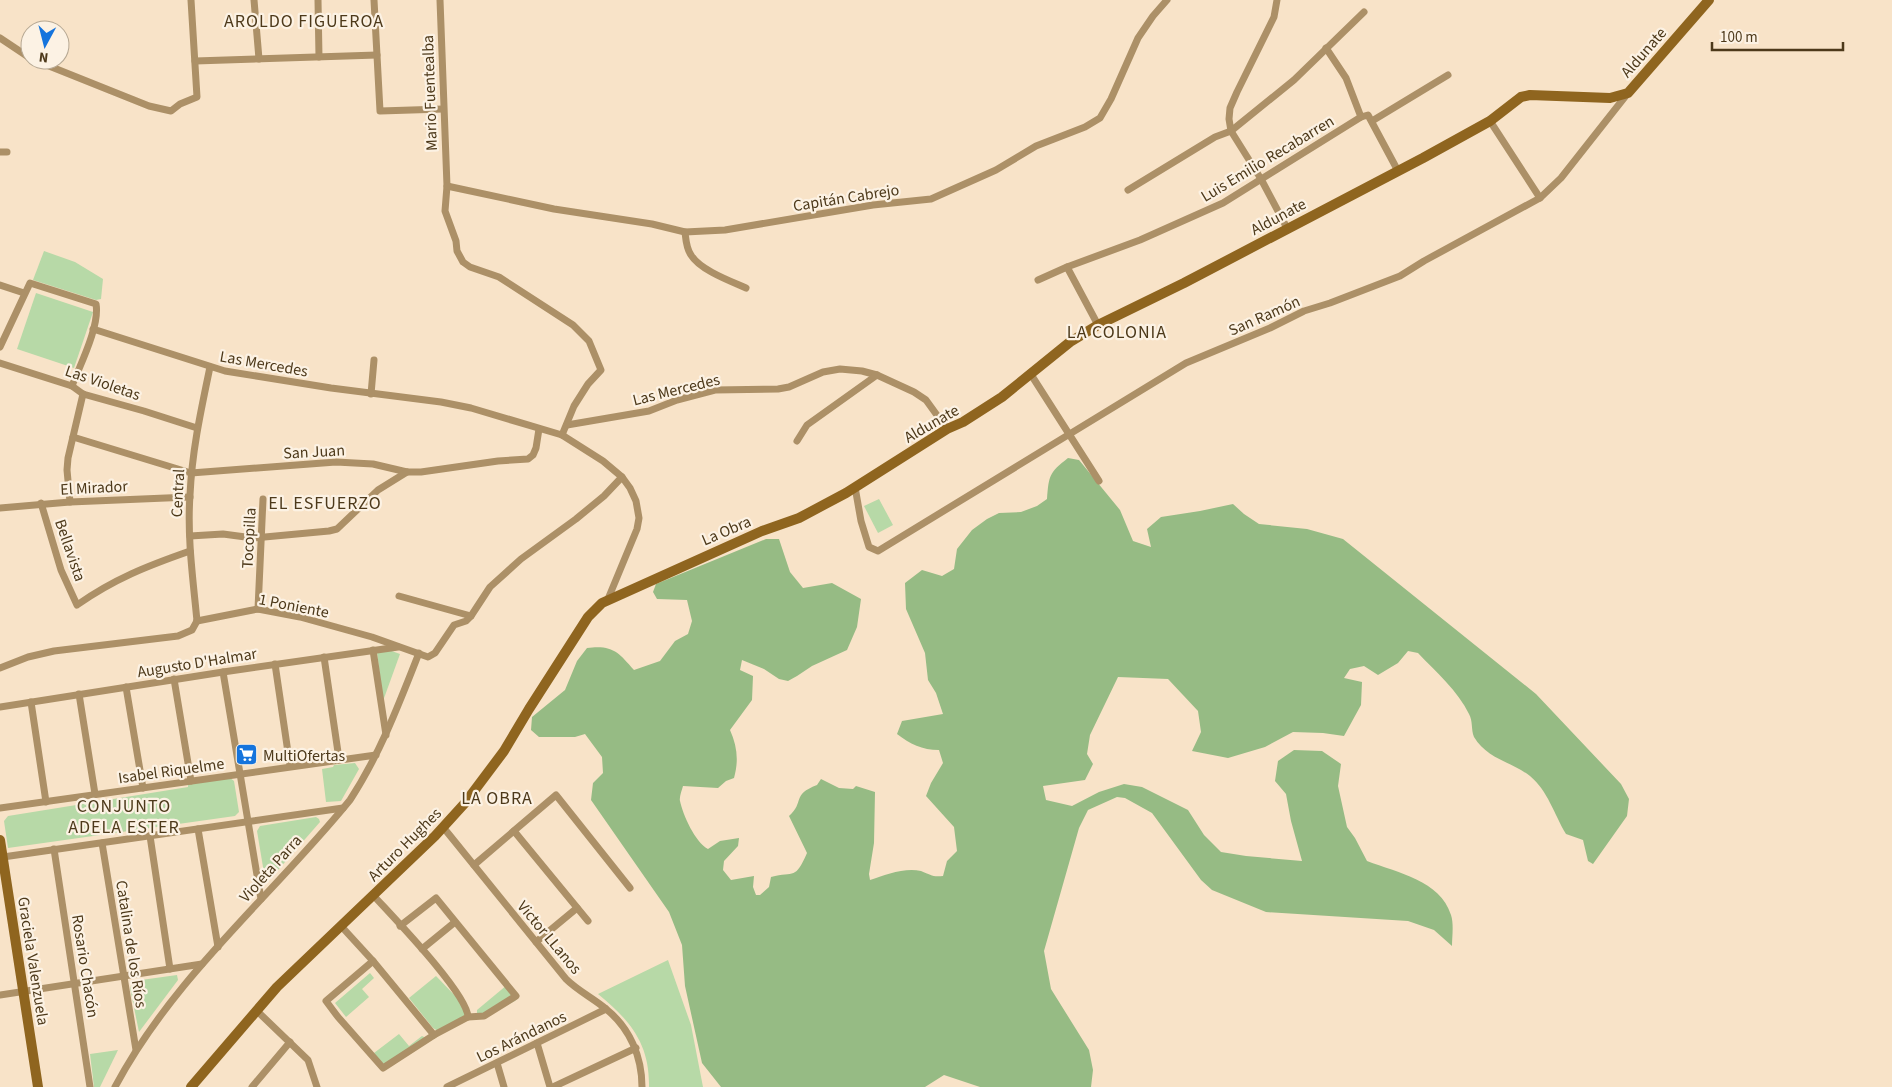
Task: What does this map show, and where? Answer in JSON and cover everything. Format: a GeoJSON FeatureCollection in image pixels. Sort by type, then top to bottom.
{"type":"FeatureCollection","features":[{"type":"Feature","properties":{"kind":"street"},"geometry":{"type":"LineString","coordinates":[[59,70],[149,106],[171,111],[180,104],[197,97],[191,0]]}},
{"type":"Feature","properties":{"kind":"street"},"geometry":{"type":"LineString","coordinates":[[254,0],[259,59]]}},
{"type":"Feature","properties":{"kind":"street"},"geometry":{"type":"LineString","coordinates":[[318,0],[319,57]]}},
{"type":"Feature","properties":{"kind":"street"},"geometry":{"type":"LineString","coordinates":[[374,0],[380,111],[443,109]]}},
{"type":"Feature","properties":{"kind":"street","name":"Mario Fuentealba"},"geometry":{"type":"LineString","coordinates":[[440,0],[447,186],[445,211],[456,241],[457,251],[463,262],[470,267],[499,277],[573,325],[589,341],[601,370],[583,391],[574,406],[567,425]]}},
{"type":"Feature","properties":{"kind":"street","name":"Capitán Cabrejo"},"geometry":{"type":"LineString","coordinates":[[447,186],[554,210],[652,224],[685,232],[725,230],[873,205],[931,199],[996,170],[1036,146],[1085,127],[1100,118],[1111,99],[1138,38],[1167,0]]}},
{"type":"Feature","properties":{"kind":"street"},"geometry":{"type":"LineString","coordinates":[[1277,0],[1274,17],[1230,108],[1229,119],[1231,131],[1261,179],[1287,228]]}},
{"type":"Feature","properties":{"kind":"street","name":"Aldunate"},"geometry":{"type":"LineString","coordinates":[[855,487],[1002,397],[1070,342],[1490,122],[1521,97],[1530,95],[1610,98],[1628,93],[1709,0]]}},
{"type":"Feature","properties":{"kind":"street"},"geometry":{"type":"LineString","coordinates":[[1128,190],[1215,137],[1231,131],[1294,80],[1364,12]]}},
{"type":"Feature","properties":{"kind":"street"},"geometry":{"type":"LineString","coordinates":[[0,38],[20,51]]}},
{"type":"Feature","properties":{"kind":"street"},"geometry":{"type":"LineString","coordinates":[[1326,48],[1346,78],[1361,117],[1368,115],[1398,171]]}},
{"type":"Feature","properties":{"kind":"street"},"geometry":{"type":"LineString","coordinates":[[196,61],[377,55]]}},
{"type":"Feature","properties":{"kind":"street"},"geometry":{"type":"LineString","coordinates":[[1372,121],[1448,75]]}},
{"type":"Feature","properties":{"kind":"street","name":"San Ramón"},"geometry":{"type":"LineString","coordinates":[[855,487],[861,521],[869,547],[878,551],[1186,363],[1270,328],[1304,311],[1400,276],[1540,198],[1561,178],[1628,93]]}},
{"type":"Feature","properties":{"kind":"street","name":"Luis Emilio Recabarren"},"geometry":{"type":"LineString","coordinates":[[1038,280],[1067,267],[1140,240],[1224,203],[1361,117]]}},
{"type":"Feature","properties":{"kind":"street"},"geometry":{"type":"LineString","coordinates":[[1490,122],[1540,198]]}},
{"type":"Feature","properties":{"kind":"street"},"geometry":{"type":"LineString","coordinates":[[685,232],[686,245],[691,256],[710,271],[746,288]]}},
{"type":"Feature","properties":{"kind":"street"},"geometry":{"type":"LineString","coordinates":[[1067,267],[1098,326]]}},
{"type":"Feature","properties":{"kind":"street"},"geometry":{"type":"LineString","coordinates":[[0,348],[30,283],[96,304],[97,310],[93,329],[72,386]]}},
{"type":"Feature","properties":{"kind":"street"},"geometry":{"type":"LineString","coordinates":[[0,285],[24,293]]}},
{"type":"Feature","properties":{"kind":"street","name":"Las Mercedes"},"geometry":{"type":"LineString","coordinates":[[93,329],[210,367],[371,394],[449,403],[562,435],[603,461],[622,478],[630,488],[636,501],[640,518],[631,547],[608,599]]}},
{"type":"Feature","properties":{"kind":"street"},"geometry":{"type":"LineString","coordinates":[[371,394],[374,360]]}},
{"type":"Feature","properties":{"kind":"street","name":"Las Violetas"},"geometry":{"type":"LineString","coordinates":[[0,363],[72,386],[83,394],[196,428]]}},
{"type":"Feature","properties":{"kind":"street","name":"Central"},"geometry":{"type":"LineString","coordinates":[[197,621],[190,551],[191,474],[196,428],[210,367]]}},
{"type":"Feature","properties":{"kind":"street","name":"Las Mercedes"},"geometry":{"type":"LineString","coordinates":[[567,425],[649,411],[678,400],[715,390],[778,389],[789,387],[831,370],[850,369],[877,375],[899,384],[926,400],[947,429]]}},
{"type":"Feature","properties":{"kind":"street"},"geometry":{"type":"LineString","coordinates":[[1030,373],[1099,481]]}},
{"type":"Feature","properties":{"kind":"street"},"geometry":{"type":"LineString","coordinates":[[797,441],[807,425],[877,375]]}},
{"type":"Feature","properties":{"kind":"street"},"geometry":{"type":"LineString","coordinates":[[70,502],[67,470],[83,394]]}},
{"type":"Feature","properties":{"kind":"street"},"geometry":{"type":"LineString","coordinates":[[562,435],[567,425]]}},
{"type":"Feature","properties":{"kind":"street","name":"San Juan"},"geometry":{"type":"LineString","coordinates":[[73,437],[191,474],[336,462],[373,464],[407,472],[435,471],[498,461],[528,459],[533,455],[536,448],[540,429]]}},
{"type":"Feature","properties":{"kind":"street"},"geometry":{"type":"LineString","coordinates":[[190,536],[210,534],[253,538],[337,529],[378,490],[407,472]]}},
{"type":"Feature","properties":{"kind":"street"},"geometry":{"type":"LineString","coordinates":[[454,625],[466,621],[472,616],[490,587],[521,559],[576,519],[622,478]]}},
{"type":"Feature","properties":{"kind":"street","name":"La Obra"},"geometry":{"type":"LineString","coordinates":[[608,599],[762,531],[799,518],[855,487]]}},
{"type":"Feature","properties":{"kind":"street","name":"El Mirador"},"geometry":{"type":"LineString","coordinates":[[0,508],[42,503],[190,497]]}},
{"type":"Feature","properties":{"kind":"street","name":"Tocopilla"},"geometry":{"type":"LineString","coordinates":[[258,609],[263,499]]}},
{"type":"Feature","properties":{"kind":"street","name":"Bellavista"},"geometry":{"type":"LineString","coordinates":[[42,503],[61,570],[76,605],[115,580],[190,551]]}},
{"type":"Feature","properties":{"kind":"street"},"geometry":{"type":"LineString","coordinates":[[399,596],[472,616]]}},
{"type":"Feature","properties":{"kind":"street","name":"Arturo Hughes"},"geometry":{"type":"LineString","coordinates":[[191,1087],[277,987],[443,827],[477,788],[501,756],[592,612],[608,599]]}},
{"type":"Feature","properties":{"kind":"street","name":"1 Poniente"},"geometry":{"type":"LineString","coordinates":[[0,668],[28,657],[54,651],[178,636],[192,630],[197,621],[258,609],[300,617],[419,653]]}},
{"type":"Feature","properties":{"kind":"street"},"geometry":{"type":"LineString","coordinates":[[419,653],[428,656],[435,653],[454,625],[456,611]]}},
{"type":"Feature","properties":{"kind":"street","name":"Augusto D'Halmar"},"geometry":{"type":"LineString","coordinates":[[0,707],[275,664],[398,647]]}},
{"type":"Feature","properties":{"kind":"street"},"geometry":{"type":"LineString","coordinates":[[373,650],[386,736]]}},
{"type":"Feature","properties":{"kind":"street","name":"Violeta Parra"},"geometry":{"type":"LineString","coordinates":[[115,1087],[136,1050],[171,1000],[343,808],[356,791],[386,736],[419,653]]}},
{"type":"Feature","properties":{"kind":"street"},"geometry":{"type":"LineString","coordinates":[[324,657],[339,760]]}},
{"type":"Feature","properties":{"kind":"street"},"geometry":{"type":"LineString","coordinates":[[275,664],[290,766]]}},
{"type":"Feature","properties":{"kind":"street"},"geometry":{"type":"LineString","coordinates":[[224,672],[260,899]]}},
{"type":"Feature","properties":{"kind":"street"},"geometry":{"type":"LineString","coordinates":[[174,680],[191,780]]}},
{"type":"Feature","properties":{"kind":"street"},"geometry":{"type":"LineString","coordinates":[[126,687],[143,788]]}},
{"type":"Feature","properties":{"kind":"street"},"geometry":{"type":"LineString","coordinates":[[79,694],[95,794]]}},
{"type":"Feature","properties":{"kind":"street"},"geometry":{"type":"LineString","coordinates":[[31,702],[46,802]]}},
{"type":"Feature","properties":{"kind":"street","name":"Isabel Riquelme"},"geometry":{"type":"LineString","coordinates":[[0,808],[376,755]]}},
{"type":"Feature","properties":{"kind":"street"},"geometry":{"type":"LineString","coordinates":[[474,865],[556,795],[630,888]]}},
{"type":"Feature","properties":{"kind":"street"},"geometry":{"type":"LineString","coordinates":[[2,857],[343,808]]}},
{"type":"Feature","properties":{"kind":"street","name":"Victor LLanos"},"geometry":{"type":"LineString","coordinates":[[443,827],[571,984],[606,1008],[626,1030],[636,1048],[640,1063],[642,1087]]}},
{"type":"Feature","properties":{"kind":"street"},"geometry":{"type":"LineString","coordinates":[[198,829],[218,947]]}},
{"type":"Feature","properties":{"kind":"street"},"geometry":{"type":"LineString","coordinates":[[514,831],[588,921]]}},
{"type":"Feature","properties":{"kind":"street"},"geometry":{"type":"LineString","coordinates":[[150,836],[170,969]]}},
{"type":"Feature","properties":{"kind":"street","name":"Graciela Valenzuela"},"geometry":{"type":"LineString","coordinates":[[0,840],[38,1087]]}},
{"type":"Feature","properties":{"kind":"street","name":"Catalina de los Ríos"},"geometry":{"type":"LineString","coordinates":[[102,842],[136,1050]]}},
{"type":"Feature","properties":{"kind":"street","name":"Rosario Chacón"},"geometry":{"type":"LineString","coordinates":[[54,849],[90,1087]]}},
{"type":"Feature","properties":{"kind":"street"},"geometry":{"type":"LineString","coordinates":[[373,895],[422,949],[465,1004],[468,1017]]}},
{"type":"Feature","properties":{"kind":"street"},"geometry":{"type":"LineString","coordinates":[[373,961],[326,1001],[338,1018],[383,1068],[434,1035],[468,1017],[484,1016],[516,996],[436,898],[400,926]]}},
{"type":"Feature","properties":{"kind":"street"},"geometry":{"type":"LineString","coordinates":[[536,942],[577,908]]}},
{"type":"Feature","properties":{"kind":"street"},"geometry":{"type":"LineString","coordinates":[[422,949],[455,922]]}},
{"type":"Feature","properties":{"kind":"street"},"geometry":{"type":"LineString","coordinates":[[341,926],[373,961],[434,1035]]}},
{"type":"Feature","properties":{"kind":"street"},"geometry":{"type":"LineString","coordinates":[[0,995],[202,964]]}},
{"type":"Feature","properties":{"kind":"street","name":"Los Arándanos"},"geometry":{"type":"LineString","coordinates":[[447,1087],[456,1085],[606,1008]]}},
{"type":"Feature","properties":{"kind":"street"},"geometry":{"type":"LineString","coordinates":[[256,1010],[308,1060],[315,1086]]}},
{"type":"Feature","properties":{"kind":"street"},"geometry":{"type":"LineString","coordinates":[[252,1087],[290,1042]]}},
{"type":"Feature","properties":{"kind":"street"},"geometry":{"type":"LineString","coordinates":[[537,1043],[552,1087],[636,1048]]}},
{"type":"Feature","properties":{"kind":"street"},"geometry":{"type":"LineString","coordinates":[[497,1063],[504,1087]]}},
{"type":"Feature","properties":{"kind":"green space"},"geometry":{"type":"Polygon","coordinates":[[[44,251],[75,262],[103,279],[101,299],[96,300],[33,280],[44,251]]]}},
{"type":"Feature","properties":{"kind":"green space"},"geometry":{"type":"Polygon","coordinates":[[[36,293],[93,312],[74,368],[17,349],[36,293]]]}},
{"type":"Feature","properties":{"kind":"green space"},"geometry":{"type":"Polygon","coordinates":[[[1068,458],[1079,460],[1120,510],[1133,541],[1151,547],[1147,529],[1161,517],[1233,504],[1259,524],[1307,529],[1343,539],[1536,694],[1621,784],[1629,799],[1627,816],[1593,864],[1588,861],[1583,840],[1566,834],[1542,789],[1536,782],[1523,771],[1493,755],[1479,744],[1474,737],[1470,717],[1459,697],[1418,653],[1408,651],[1398,663],[1378,675],[1364,666],[1350,669],[1344,678],[1362,682],[1361,705],[1344,736],[1293,732],[1265,747],[1228,758],[1192,751],[1201,732],[1198,711],[1168,679],[1118,677],[1090,735],[1087,754],[1093,764],[1085,780],[1043,786],[1046,800],[1072,806],[1099,792],[1124,784],[1142,787],[1188,810],[1204,835],[1221,852],[1302,861],[1286,794],[1275,781],[1278,761],[1294,750],[1322,751],[1341,764],[1338,786],[1347,827],[1367,861],[1416,879],[1438,893],[1446,903],[1451,915],[1453,926],[1452,946],[1434,930],[1408,921],[1266,912],[1212,890],[1201,880],[1152,813],[1125,798],[1117,797],[1088,810],[1079,828],[1044,951],[1051,989],[1089,1050],[1093,1070],[1091,1087],[980,1087],[944,1075],[925,1087],[721,1087],[702,1063],[685,986],[682,945],[669,912],[591,800],[593,783],[603,773],[602,757],[585,734],[575,737],[539,737],[531,730],[532,717],[565,690],[577,661],[587,648],[596,647],[614,651],[634,670],[660,661],[675,641],[688,634],[692,621],[687,600],[657,599],[653,592],[656,584],[766,539],[779,539],[790,572],[803,588],[832,583],[861,599],[857,627],[847,650],[812,666],[788,681],[779,679],[764,669],[742,660],[740,670],[753,676],[752,700],[730,730],[736,753],[734,778],[726,781],[718,788],[683,786],[680,799],[687,820],[699,841],[708,849],[720,841],[739,838],[738,846],[724,861],[723,870],[731,880],[754,876],[753,887],[756,895],[760,895],[769,887],[771,877],[797,871],[807,853],[789,816],[794,811],[804,792],[817,785],[821,779],[839,788],[853,789],[856,786],[875,792],[874,843],[869,874],[870,880],[908,870],[921,871],[934,876],[943,876],[947,861],[957,851],[954,827],[926,796],[931,783],[943,763],[939,750],[916,746],[897,734],[902,721],[943,714],[936,693],[928,680],[925,653],[906,609],[905,583],[922,570],[942,576],[954,569],[957,549],[972,530],[987,519],[999,513],[1021,512],[1037,506],[1047,499],[1051,475],[1068,458]]]}},
{"type":"Feature","properties":{"kind":"green space"},"geometry":{"type":"Polygon","coordinates":[[[879,499],[893,525],[878,533],[864,506],[879,499]]]}},
{"type":"Feature","properties":{"kind":"green space"},"geometry":{"type":"Polygon","coordinates":[[[389,650],[400,654],[383,701],[377,652],[389,650]]]}},
{"type":"Feature","properties":{"kind":"green space"},"geometry":{"type":"Polygon","coordinates":[[[355,763],[359,769],[341,801],[326,802],[322,769],[333,767],[334,765],[355,763]]]}},
{"type":"Feature","properties":{"kind":"green space"},"geometry":{"type":"Polygon","coordinates":[[[229,777],[234,781],[239,812],[235,816],[8,848],[4,821],[8,816],[188,787],[188,784],[229,777]]]}},
{"type":"Feature","properties":{"kind":"green space"},"geometry":{"type":"Polygon","coordinates":[[[316,817],[320,822],[271,878],[265,879],[257,831],[260,826],[316,817]]]}},
{"type":"Feature","properties":{"kind":"green space"},"geometry":{"type":"Polygon","coordinates":[[[668,960],[691,1025],[703,1087],[649,1087],[646,1058],[636,1034],[620,1013],[598,994],[668,960]]]}},
{"type":"Feature","properties":{"kind":"green space"},"geometry":{"type":"Polygon","coordinates":[[[370,973],[374,978],[362,989],[369,997],[346,1017],[335,1003],[370,973]]]}},
{"type":"Feature","properties":{"kind":"green space"},"geometry":{"type":"Polygon","coordinates":[[[177,975],[178,980],[139,1032],[130,988],[134,981],[177,975]]]}},
{"type":"Feature","properties":{"kind":"green space"},"geometry":{"type":"Polygon","coordinates":[[[436,976],[464,1005],[465,1014],[463,1019],[438,1031],[433,1028],[409,998],[436,976]]]}},
{"type":"Feature","properties":{"kind":"green space"},"geometry":{"type":"Polygon","coordinates":[[[507,985],[517,999],[515,1001],[486,1016],[477,1014],[477,1010],[507,985]]]}},
{"type":"Feature","properties":{"kind":"green space"},"geometry":{"type":"Polygon","coordinates":[[[399,1034],[409,1046],[422,1036],[430,1040],[384,1066],[374,1053],[399,1034]]]}},
{"type":"Feature","properties":{"kind":"green space"},"geometry":{"type":"Polygon","coordinates":[[[118,1050],[100,1087],[94,1087],[90,1054],[118,1050]]]}},
{"type":"Feature","properties":{"kind":"place","name":"MultiOfertas"},"geometry":{"type":"Point","coordinates":[247,755]}},
{"type":"Feature","properties":{"kind":"district","name":"AROLDO FIGUEROA"},"geometry":{"type":"Point","coordinates":[304,21]}},
{"type":"Feature","properties":{"kind":"district","name":"LA COLONIA"},"geometry":{"type":"Point","coordinates":[1117,332]}},
{"type":"Feature","properties":{"kind":"district","name":"EL ESFUERZO"},"geometry":{"type":"Point","coordinates":[325,503]}},
{"type":"Feature","properties":{"kind":"district","name":"LA OBRA"},"geometry":{"type":"Point","coordinates":[497,798]}},
{"type":"Feature","properties":{"kind":"district","name":"CONJUNTO ADELA ESTER"},"geometry":{"type":"Point","coordinates":[124,816]}}]}
